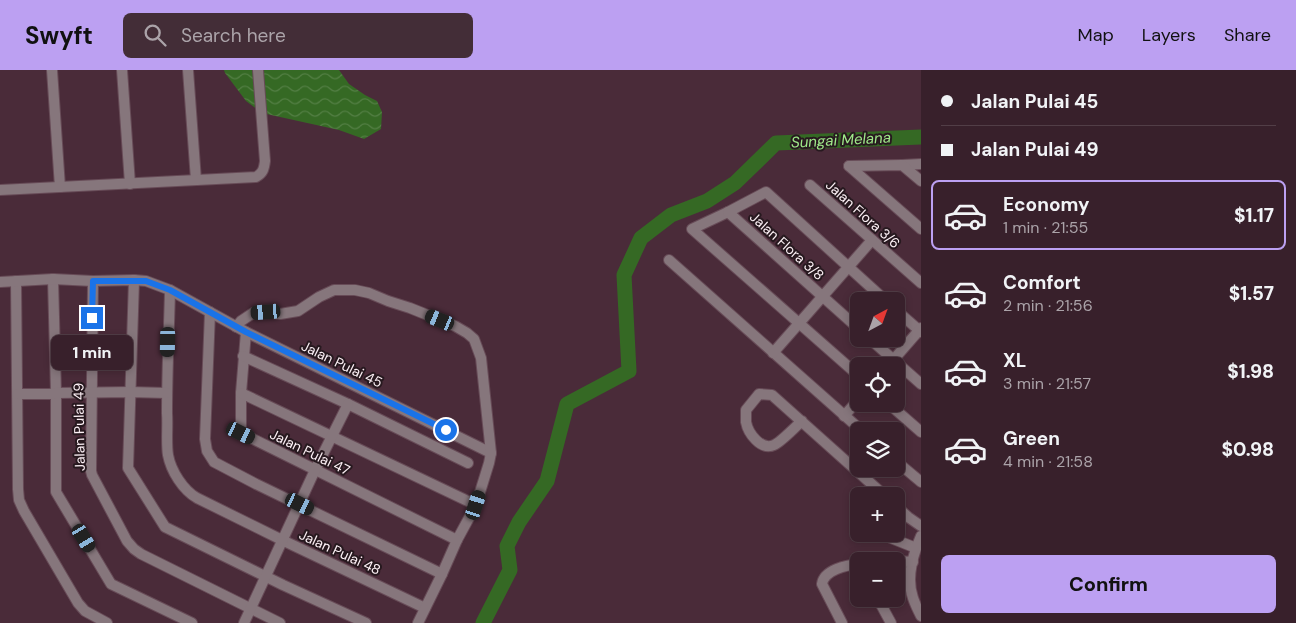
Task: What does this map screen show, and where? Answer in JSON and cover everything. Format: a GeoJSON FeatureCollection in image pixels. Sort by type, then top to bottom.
{"type":"FeatureCollection","features":[{"type":"Feature","properties":{"kind":"street"},"geometry":{"type":"LineString","coordinates":[[52,70],[60,187]]}},
{"type":"Feature","properties":{"kind":"street"},"geometry":{"type":"LineString","coordinates":[[122,70],[130,184]]}},
{"type":"Feature","properties":{"kind":"street"},"geometry":{"type":"LineString","coordinates":[[188,70],[196,180]]}},
{"type":"Feature","properties":{"kind":"street"},"geometry":{"type":"LineString","coordinates":[[0,190],[256,177],[262,174],[265,161],[258,70]]}},
{"type":"Feature","properties":{"kind":"street"},"geometry":{"type":"LineString","coordinates":[[921,164],[849,166],[921,229]]}},
{"type":"Feature","properties":{"kind":"street"},"geometry":{"type":"LineString","coordinates":[[902,165],[921,182]]}},
{"type":"Feature","properties":{"kind":"street","name":"Jalan Flora 3/6"},"geometry":{"type":"LineString","coordinates":[[810,185],[921,283]]}},
{"type":"Feature","properties":{"kind":"street","name":"Jalan Flora 3/8"},"geometry":{"type":"LineString","coordinates":[[848,267],[766,192],[728,212],[850,321]]}},
{"type":"Feature","properties":{"kind":"street"},"geometry":{"type":"LineString","coordinates":[[728,212],[692,229],[850,368]]}},
{"type":"Feature","properties":{"kind":"street"},"geometry":{"type":"LineString","coordinates":[[773,353],[872,240]]}},
{"type":"Feature","properties":{"kind":"street"},"geometry":{"type":"LineString","coordinates":[[669,260],[851,422]]}},
{"type":"Feature","properties":{"kind":"street"},"geometry":{"type":"LineString","coordinates":[[848,267],[876,292]]}},
{"type":"Feature","properties":{"kind":"street"},"geometry":{"type":"LineString","coordinates":[[53,279],[56,492],[111,584],[192,623]]}},
{"type":"Feature","properties":{"kind":"street","name":"Jalan Pulai 45"},"geometry":{"type":"LineString","coordinates":[[0,282],[53,279],[146,281],[170,290],[246,332],[491,453]]}},
{"type":"Feature","properties":{"kind":"street"},"geometry":{"type":"LineString","coordinates":[[134,280],[128,468],[165,527],[366,623]]}},
{"type":"Feature","properties":{"kind":"street","name":"Jalan Pulai 49"},"geometry":{"type":"LineString","coordinates":[[93,281],[91,471],[127,540],[141,554],[280,623]]}},
{"type":"Feature","properties":{"kind":"street"},"geometry":{"type":"LineString","coordinates":[[16,282],[18,394],[16,441],[19,500],[78,603],[85,611],[107,623]]}},
{"type":"Feature","properties":{"kind":"street","name":"Jalan Pulai 48"},"geometry":{"type":"LineString","coordinates":[[170,290],[167,393],[168,454],[173,469],[182,484],[191,494],[425,608]]}},
{"type":"Feature","properties":{"kind":"street"},"geometry":{"type":"LineString","coordinates":[[236,326],[253,313],[280,314],[298,311],[318,297],[334,290],[355,290],[369,293],[455,326],[474,339],[481,358],[491,453],[476,505],[457,540],[418,623]]}},
{"type":"Feature","properties":{"kind":"street"},"geometry":{"type":"LineString","coordinates":[[210,312],[205,439],[207,450],[214,462],[442,574]]}},
{"type":"Feature","properties":{"kind":"street"},"geometry":{"type":"LineString","coordinates":[[896,357],[920,330],[905,318]]}},
{"type":"Feature","properties":{"kind":"street","name":"Jalan Pulai 47"},"geometry":{"type":"LineString","coordinates":[[246,332],[241,393],[241,433],[457,540]]}},
{"type":"Feature","properties":{"kind":"street"},"geometry":{"type":"LineString","coordinates":[[243,356],[348,404],[468,463]]}},
{"type":"Feature","properties":{"kind":"street"},"geometry":{"type":"LineString","coordinates":[[905,373],[921,384]]}},
{"type":"Feature","properties":{"kind":"street"},"geometry":{"type":"LineString","coordinates":[[18,394],[91,392],[167,393]]}},
{"type":"Feature","properties":{"kind":"street"},"geometry":{"type":"LineString","coordinates":[[241,393],[476,505]]}},
{"type":"Feature","properties":{"kind":"street"},"geometry":{"type":"LineString","coordinates":[[802,421],[775,445],[768,446],[760,444],[752,436],[746,424],[746,410],[760,394],[772,395],[802,421],[875,487]]}},
{"type":"Feature","properties":{"kind":"street"},"geometry":{"type":"LineString","coordinates":[[244,623],[348,404]]}},
{"type":"Feature","properties":{"kind":"street"},"geometry":{"type":"LineString","coordinates":[[844,416],[850,409]]}},
{"type":"Feature","properties":{"kind":"street"},"geometry":{"type":"LineString","coordinates":[[898,412],[921,432]]}},
{"type":"Feature","properties":{"kind":"street"},"geometry":{"type":"LineString","coordinates":[[905,469],[921,482]]}},
{"type":"Feature","properties":{"kind":"street"},"geometry":{"type":"LineString","coordinates":[[905,514],[921,526]]}},
{"type":"Feature","properties":{"kind":"street"},"geometry":{"type":"LineString","coordinates":[[921,536],[916,548],[910,581],[912,596],[921,616]]}},
{"type":"Feature","properties":{"kind":"street"},"geometry":{"type":"LineString","coordinates":[[901,542],[916,548]]}},
{"type":"Feature","properties":{"kind":"street"},"geometry":{"type":"LineString","coordinates":[[905,562],[913,562]]}},
{"type":"Feature","properties":{"kind":"street"},"geometry":{"type":"LineString","coordinates":[[842,623],[822,584],[822,580],[827,575],[844,566],[850,565]]}},
{"type":"Feature","properties":{"kind":"street"},"geometry":{"type":"LineString","coordinates":[[882,607],[891,623]]}},
{"type":"Feature","properties":{"kind":"water"},"geometry":{"type":"Polygon","coordinates":[[[224,70],[339,70],[349,84],[377,101],[382,112],[381,129],[364,139],[339,130],[262,113],[246,101],[224,70]]]}},
{"type":"Feature","properties":{"kind":"waterway","name":"Sungai Melana"},"geometry":{"type":"LineString","coordinates":[[483,623],[510,570],[507,546],[519,522],[547,481],[567,404],[629,371],[624,275],[641,238],[671,215],[707,201],[735,183],[776,143],[921,137]]}},
{"type":"Feature","properties":{"kind":"route"},"geometry":{"type":"LineString","coordinates":[[92,318],[93,281],[146,281],[170,290],[246,332],[446,430]]}}]}
